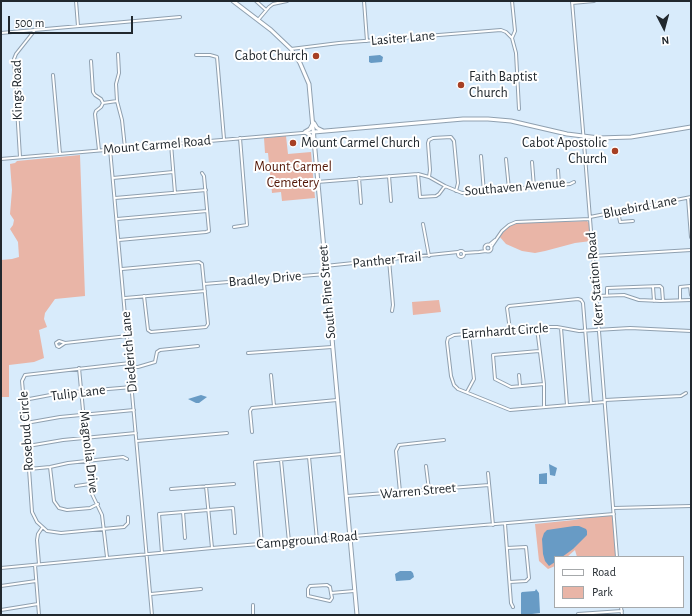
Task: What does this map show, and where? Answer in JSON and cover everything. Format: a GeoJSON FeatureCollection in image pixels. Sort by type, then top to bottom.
{"type":"FeatureCollection","features":[{"type":"Feature","properties":{"kind":"main road","name":"South Pine Street"},"geometry":{"type":"LineString","coordinates":[[233,1],[258,20],[291,49],[300,63],[309,84],[357,615]]}},
{"type":"Feature","properties":{"kind":"main road"},"geometry":{"type":"LineString","coordinates":[[314,132],[463,119],[488,119],[516,122],[584,137],[608,138],[631,137],[691,127]]}},
{"type":"Feature","properties":{"kind":"main road"},"geometry":{"type":"LineString","coordinates":[[313,121],[316,127],[323,131]]}},
{"type":"Feature","properties":{"kind":"main road"},"geometry":{"type":"LineString","coordinates":[[313,121],[310,129],[305,132],[314,140]]}},
{"type":"Feature","properties":{"kind":"main road"},"geometry":{"type":"LineString","coordinates":[[314,140],[316,134],[323,131]]}},
{"type":"Feature","properties":{"kind":"street"},"geometry":{"type":"LineString","coordinates":[[76,1],[78,26]]}},
{"type":"Feature","properties":{"kind":"street"},"geometry":{"type":"LineString","coordinates":[[256,1],[266,10]]}},
{"type":"Feature","properties":{"kind":"street"},"geometry":{"type":"LineString","coordinates":[[258,20],[273,4],[287,1]]}},
{"type":"Feature","properties":{"kind":"street"},"geometry":{"type":"LineString","coordinates":[[364,1],[367,41]]}},
{"type":"Feature","properties":{"kind":"street"},"geometry":{"type":"LineString","coordinates":[[512,1],[515,31],[512,38],[516,53],[519,109]]}},
{"type":"Feature","properties":{"kind":"street"},"geometry":{"type":"LineString","coordinates":[[572,2],[594,1]]}},
{"type":"Feature","properties":{"kind":"street","name":"Kerr Station Road"},"geometry":{"type":"LineString","coordinates":[[572,2],[617,556]]}},
{"type":"Feature","properties":{"kind":"street"},"geometry":{"type":"LineString","coordinates":[[1,33],[180,16]]}},
{"type":"Feature","properties":{"kind":"street","name":"Kings Road"},"geometry":{"type":"LineString","coordinates":[[20,158],[14,59],[16,54],[35,30]]}},
{"type":"Feature","properties":{"kind":"street","name":"Lasiter Lane"},"geometry":{"type":"LineString","coordinates":[[291,49],[501,30],[506,32],[512,38]]}},
{"type":"Feature","properties":{"kind":"street"},"geometry":{"type":"LineString","coordinates":[[118,54],[119,73],[116,84],[117,101],[122,120],[125,148]]}},
{"type":"Feature","properties":{"kind":"street"},"geometry":{"type":"LineString","coordinates":[[196,55],[210,54],[217,57],[224,139]]}},
{"type":"Feature","properties":{"kind":"street"},"geometry":{"type":"LineString","coordinates":[[90,60],[93,92],[101,99],[103,103]]}},
{"type":"Feature","properties":{"kind":"street"},"geometry":{"type":"LineString","coordinates":[[53,75],[60,154]]}},
{"type":"Feature","properties":{"kind":"street"},"geometry":{"type":"LineString","coordinates":[[103,103],[117,101]]}},
{"type":"Feature","properties":{"kind":"street"},"geometry":{"type":"LineString","coordinates":[[99,150],[96,111],[101,108],[103,103]]}},
{"type":"Feature","properties":{"kind":"street","name":"Mount Carmel Road"},"geometry":{"type":"LineString","coordinates":[[1,159],[314,132]]}},
{"type":"Feature","properties":{"kind":"street"},"geometry":{"type":"LineString","coordinates":[[429,177],[429,140],[433,138],[451,137],[454,141],[458,183],[456,191]]}},
{"type":"Feature","properties":{"kind":"street"},"geometry":{"type":"LineString","coordinates":[[234,227],[248,225],[240,138]]}},
{"type":"Feature","properties":{"kind":"street"},"geometry":{"type":"LineString","coordinates":[[171,144],[175,193]]}},
{"type":"Feature","properties":{"kind":"street","name":"Diederich Lane"},"geometry":{"type":"LineString","coordinates":[[110,149],[125,298],[152,615]]}},
{"type":"Feature","properties":{"kind":"street"},"geometry":{"type":"LineString","coordinates":[[481,156],[484,192]]}},
{"type":"Feature","properties":{"kind":"street"},"geometry":{"type":"LineString","coordinates":[[506,159],[509,189]]}},
{"type":"Feature","properties":{"kind":"street"},"geometry":{"type":"LineString","coordinates":[[532,162],[534,187]]}},
{"type":"Feature","properties":{"kind":"street"},"geometry":{"type":"LineString","coordinates":[[558,170],[559,185]]}},
{"type":"Feature","properties":{"kind":"street"},"geometry":{"type":"LineString","coordinates":[[113,178],[173,172]]}},
{"type":"Feature","properties":{"kind":"street"},"geometry":{"type":"LineString","coordinates":[[119,240],[209,231],[206,190],[204,176],[202,173]]}},
{"type":"Feature","properties":{"kind":"street"},"geometry":{"type":"LineString","coordinates":[[418,174],[420,197],[436,196],[445,186]]}},
{"type":"Feature","properties":{"kind":"street","name":"Southaven Avenue"},"geometry":{"type":"LineString","coordinates":[[317,182],[418,174],[429,177],[462,193],[570,184],[574,182]]}},
{"type":"Feature","properties":{"kind":"street"},"geometry":{"type":"LineString","coordinates":[[389,176],[391,201]]}},
{"type":"Feature","properties":{"kind":"street"},"geometry":{"type":"LineString","coordinates":[[359,178],[361,203]]}},
{"type":"Feature","properties":{"kind":"street"},"geometry":{"type":"LineString","coordinates":[[115,198],[206,190]]}},
{"type":"Feature","properties":{"kind":"street","name":"Bluebird Lane"},"geometry":{"type":"LineString","coordinates":[[590,218],[691,197]]}},
{"type":"Feature","properties":{"kind":"street"},"geometry":{"type":"LineString","coordinates":[[688,198],[691,238]]}},
{"type":"Feature","properties":{"kind":"street"},"geometry":{"type":"LineString","coordinates":[[117,219],[208,211]]}},
{"type":"Feature","properties":{"kind":"street"},"geometry":{"type":"LineString","coordinates":[[618,211],[620,222],[633,221]]}},
{"type":"Feature","properties":{"kind":"street"},"geometry":{"type":"LineString","coordinates":[[458,254],[460,257],[464,254],[480,252],[485,249],[486,245],[489,245],[495,240],[506,228],[516,222],[590,218]]}},
{"type":"Feature","properties":{"kind":"street"},"geometry":{"type":"LineString","coordinates":[[423,224],[429,256]]}},
{"type":"Feature","properties":{"kind":"street"},"geometry":{"type":"LineString","coordinates":[[485,249],[490,251],[495,240]]}},
{"type":"Feature","properties":{"kind":"street"},"geometry":{"type":"LineString","coordinates":[[593,256],[691,250]]}},
{"type":"Feature","properties":{"kind":"street"},"geometry":{"type":"LineString","coordinates":[[458,254],[461,251],[464,254]]}},
{"type":"Feature","properties":{"kind":"street","name":"Panther Trail"},"geometry":{"type":"LineString","coordinates":[[325,266],[458,254]]}},
{"type":"Feature","properties":{"kind":"street"},"geometry":{"type":"LineString","coordinates":[[389,260],[393,305],[392,311]]}},
{"type":"Feature","properties":{"kind":"street"},"geometry":{"type":"LineString","coordinates":[[122,269],[199,262],[202,264],[208,324],[206,327],[151,332],[148,330],[144,296]]}},
{"type":"Feature","properties":{"kind":"street","name":"Bradley Drive"},"geometry":{"type":"LineString","coordinates":[[204,284],[326,274]]}},
{"type":"Feature","properties":{"kind":"street"},"geometry":{"type":"LineString","coordinates":[[680,301],[680,286],[690,286],[691,295]]}},
{"type":"Feature","properties":{"kind":"street"},"geometry":{"type":"LineString","coordinates":[[653,287],[654,301]]}},
{"type":"Feature","properties":{"kind":"street"},"geometry":{"type":"LineString","coordinates":[[607,296],[607,288],[661,287],[663,301]]}},
{"type":"Feature","properties":{"kind":"street"},"geometry":{"type":"LineString","coordinates":[[125,298],[205,291]]}},
{"type":"Feature","properties":{"kind":"street"},"geometry":{"type":"LineString","coordinates":[[596,296],[624,295],[638,300],[654,301],[691,300]]}},
{"type":"Feature","properties":{"kind":"street"},"geometry":{"type":"LineString","coordinates":[[510,330],[507,308],[509,306],[578,298],[582,300],[591,403]]}},
{"type":"Feature","properties":{"kind":"street"},"geometry":{"type":"LineString","coordinates":[[537,328],[544,384],[544,407]]}},
{"type":"Feature","properties":{"kind":"street","name":"Earnhardt Circle"},"geometry":{"type":"LineString","coordinates":[[686,393],[681,396],[605,401],[510,410],[458,389],[454,385],[452,381],[447,342],[451,336],[537,328],[599,330],[630,328],[691,331]]}},
{"type":"Feature","properties":{"kind":"street"},"geometry":{"type":"LineString","coordinates":[[561,328],[567,405]]}},
{"type":"Feature","properties":{"kind":"street"},"geometry":{"type":"LineString","coordinates":[[467,392],[474,379],[470,334]]}},
{"type":"Feature","properties":{"kind":"street"},"geometry":{"type":"LineString","coordinates":[[65,343],[128,336]]}},
{"type":"Feature","properties":{"kind":"street"},"geometry":{"type":"LineString","coordinates":[[130,367],[138,367],[155,362],[157,352],[160,350],[198,346]]}},
{"type":"Feature","properties":{"kind":"street"},"geometry":{"type":"LineString","coordinates":[[248,353],[332,347]]}},
{"type":"Feature","properties":{"kind":"street"},"geometry":{"type":"LineString","coordinates":[[539,351],[493,355],[496,380],[511,387],[544,384]]}},
{"type":"Feature","properties":{"kind":"street","name":"Rosebud Circle"},"geometry":{"type":"LineString","coordinates":[[42,528],[34,518],[32,512],[22,381],[25,375],[130,363]]}},
{"type":"Feature","properties":{"kind":"street","name":"Magnolia Drive"},"geometry":{"type":"LineString","coordinates":[[79,368],[90,484],[92,494],[102,515],[107,557]]}},
{"type":"Feature","properties":{"kind":"street"},"geometry":{"type":"LineString","coordinates":[[271,375],[274,406]]}},
{"type":"Feature","properties":{"kind":"street"},"geometry":{"type":"LineString","coordinates":[[519,375],[520,386]]}},
{"type":"Feature","properties":{"kind":"street","name":"Tulip Lane"},"geometry":{"type":"LineString","coordinates":[[24,400],[81,391],[132,387]]}},
{"type":"Feature","properties":{"kind":"street"},"geometry":{"type":"LineString","coordinates":[[252,432],[251,409],[337,400]]}},
{"type":"Feature","properties":{"kind":"street"},"geometry":{"type":"LineString","coordinates":[[26,423],[83,414],[134,410]]}},
{"type":"Feature","properties":{"kind":"street"},"geometry":{"type":"LineString","coordinates":[[28,446],[64,440],[136,433]]}},
{"type":"Feature","properties":{"kind":"street"},"geometry":{"type":"LineString","coordinates":[[137,441],[227,433]]}},
{"type":"Feature","properties":{"kind":"street"},"geometry":{"type":"LineString","coordinates":[[400,492],[396,451],[399,445],[444,440]]}},
{"type":"Feature","properties":{"kind":"street"},"geometry":{"type":"LineString","coordinates":[[262,544],[255,462],[342,454]]}},
{"type":"Feature","properties":{"kind":"street"},"geometry":{"type":"LineString","coordinates":[[29,470],[68,463],[123,457],[127,459]]}},
{"type":"Feature","properties":{"kind":"street"},"geometry":{"type":"LineString","coordinates":[[309,457],[317,540]]}},
{"type":"Feature","properties":{"kind":"street"},"geometry":{"type":"LineString","coordinates":[[281,460],[289,542]]}},
{"type":"Feature","properties":{"kind":"street"},"geometry":{"type":"LineString","coordinates":[[426,466],[429,490]]}},
{"type":"Feature","properties":{"kind":"street"},"geometry":{"type":"LineString","coordinates":[[50,467],[54,501],[58,508],[63,510],[90,508],[98,504]]}},
{"type":"Feature","properties":{"kind":"street"},"geometry":{"type":"LineString","coordinates":[[488,473],[493,525]]}},
{"type":"Feature","properties":{"kind":"street"},"geometry":{"type":"LineString","coordinates":[[76,486],[90,484]]}},
{"type":"Feature","properties":{"kind":"street"},"geometry":{"type":"LineString","coordinates":[[171,489],[234,484]]}},
{"type":"Feature","properties":{"kind":"street","name":"Warren Street"},"geometry":{"type":"LineString","coordinates":[[346,496],[489,485]]}},
{"type":"Feature","properties":{"kind":"street"},"geometry":{"type":"LineString","coordinates":[[206,486],[212,548]]}},
{"type":"Feature","properties":{"kind":"street"},"geometry":{"type":"LineString","coordinates":[[614,508],[691,506]]}},
{"type":"Feature","properties":{"kind":"street"},"geometry":{"type":"LineString","coordinates":[[162,552],[159,514],[233,508],[235,533]]}},
{"type":"Feature","properties":{"kind":"street"},"geometry":{"type":"LineString","coordinates":[[183,512],[186,538]]}},
{"type":"Feature","properties":{"kind":"street","name":"Campground Road"},"geometry":{"type":"LineString","coordinates":[[1,568],[162,552],[614,514]]}},
{"type":"Feature","properties":{"kind":"street"},"geometry":{"type":"LineString","coordinates":[[39,564],[37,540],[38,534],[42,528],[51,532],[61,533],[124,527],[128,523],[128,517]]}},
{"type":"Feature","properties":{"kind":"street"},"geometry":{"type":"LineString","coordinates":[[505,524],[511,603],[513,607]]}},
{"type":"Feature","properties":{"kind":"street"},"geometry":{"type":"LineString","coordinates":[[507,548],[526,547],[529,578],[526,581],[510,582]]}},
{"type":"Feature","properties":{"kind":"street"},"geometry":{"type":"LineString","coordinates":[[35,565],[39,615]]}},
{"type":"Feature","properties":{"kind":"street"},"geometry":{"type":"LineString","coordinates":[[1,586],[36,581]]}},
{"type":"Feature","properties":{"kind":"street"},"geometry":{"type":"LineString","coordinates":[[327,585],[330,587],[332,593],[332,598],[327,602],[308,596],[308,589],[310,586],[327,585]]}},
{"type":"Feature","properties":{"kind":"street"},"geometry":{"type":"LineString","coordinates":[[151,594],[201,589]]}},
{"type":"Feature","properties":{"kind":"street"},"geometry":{"type":"LineString","coordinates":[[332,593],[355,591]]}},
{"type":"Feature","properties":{"kind":"street"},"geometry":{"type":"LineString","coordinates":[[1,610],[38,604]]}},
{"type":"Feature","properties":{"kind":"street"},"geometry":{"type":"LineString","coordinates":[[253,605],[253,615]]}},
{"type":"Feature","properties":{"kind":"street"},"geometry":{"type":"LineString","coordinates":[[621,608],[622,615]]}},
{"type":"Feature","properties":{"kind":"street"},"geometry":{"type":"LineString","coordinates":[[578,614],[622,611]]}},
{"type":"Feature","properties":{"kind":"green space","name":"Mount Carmel Cemetery"},"geometry":{"type":"Polygon","coordinates":[[[286,136],[288,154],[311,152],[315,198],[282,201],[281,192],[272,193],[268,153],[265,153],[264,138],[286,136]]]}},
{"type":"Feature","properties":{"kind":"green space"},"geometry":{"type":"Polygon","coordinates":[[[80,155],[85,296],[55,299],[45,313],[44,319],[47,327],[39,330],[44,358],[34,362],[9,365],[9,397],[1,397],[1,260],[19,257],[18,242],[10,229],[14,220],[10,214],[12,190],[10,164],[17,161],[80,155]]]}},
{"type":"Feature","properties":{"kind":"green space"},"geometry":{"type":"Polygon","coordinates":[[[587,221],[589,223],[591,241],[575,243],[535,253],[522,251],[506,244],[499,236],[511,225],[517,223],[587,221]]]}},
{"type":"Feature","properties":{"kind":"green space"},"geometry":{"type":"Polygon","coordinates":[[[439,300],[441,312],[413,315],[412,302],[439,300]]]}},
{"type":"Feature","properties":{"kind":"green space"},"geometry":{"type":"Polygon","coordinates":[[[614,514],[616,556],[577,556],[575,550],[568,556],[554,556],[554,566],[548,569],[539,561],[535,524],[614,514]]]}},
{"type":"Feature","properties":{"kind":"water"},"geometry":{"type":"Polygon","coordinates":[[[380,55],[383,57],[382,62],[369,62],[369,56],[380,55]]]}},
{"type":"Feature","properties":{"kind":"water"},"geometry":{"type":"Polygon","coordinates":[[[201,395],[207,397],[199,403],[188,399],[201,395]]]}},
{"type":"Feature","properties":{"kind":"water"},"geometry":{"type":"Polygon","coordinates":[[[549,464],[557,468],[555,476],[550,475],[549,464]]]}},
{"type":"Feature","properties":{"kind":"water"},"geometry":{"type":"Polygon","coordinates":[[[547,473],[547,484],[539,484],[539,474],[547,473]]]}},
{"type":"Feature","properties":{"kind":"water"},"geometry":{"type":"Polygon","coordinates":[[[579,526],[586,529],[587,535],[563,556],[554,556],[554,563],[549,566],[545,561],[543,554],[542,539],[547,530],[579,526]]]}},
{"type":"Feature","properties":{"kind":"water"},"geometry":{"type":"Polygon","coordinates":[[[400,571],[411,571],[414,577],[410,580],[396,581],[395,574],[400,571]]]}},
{"type":"Feature","properties":{"kind":"water"},"geometry":{"type":"Polygon","coordinates":[[[536,589],[539,593],[540,613],[521,614],[521,593],[535,591],[536,589]]]}},
{"type":"Feature","properties":{"kind":"place","name":"Cabot Church"},"geometry":{"type":"Point","coordinates":[316,56]}},
{"type":"Feature","properties":{"kind":"place","name":"Faith Baptist Church"},"geometry":{"type":"Point","coordinates":[461,85]}},
{"type":"Feature","properties":{"kind":"place","name":"Mount Carmel Church"},"geometry":{"type":"Point","coordinates":[293,143]}},
{"type":"Feature","properties":{"kind":"place","name":"Cabot Apostolic Church"},"geometry":{"type":"Point","coordinates":[615,151]}}]}
